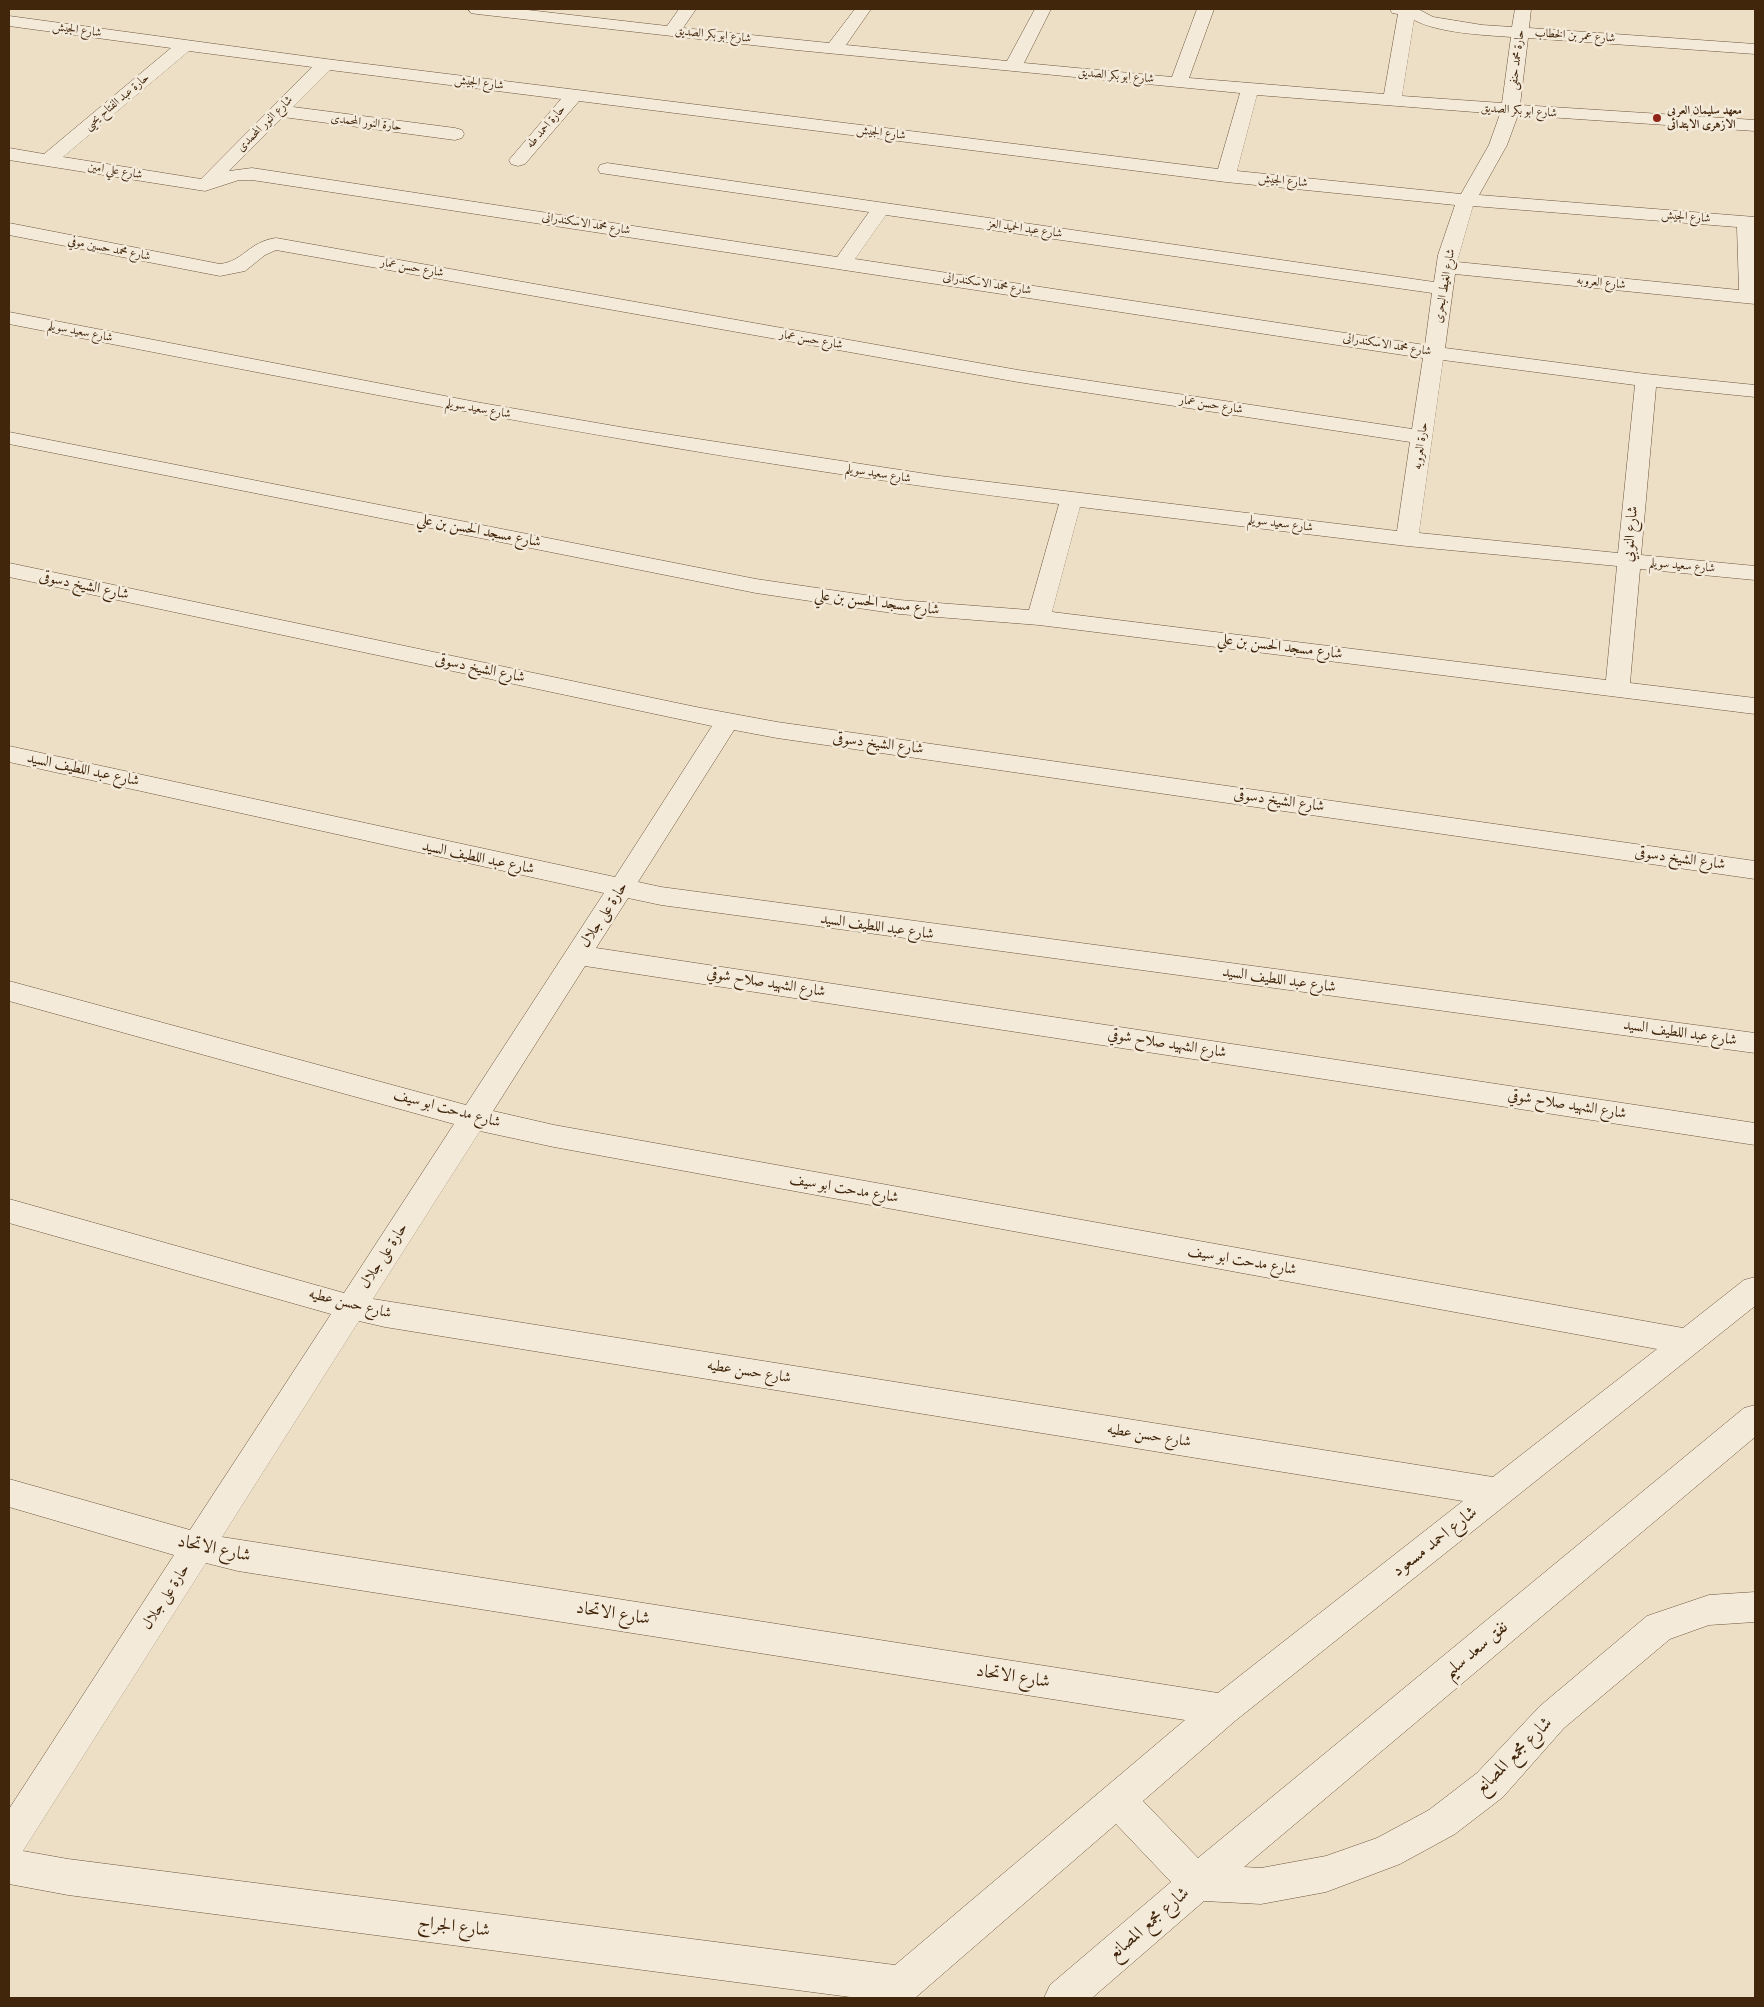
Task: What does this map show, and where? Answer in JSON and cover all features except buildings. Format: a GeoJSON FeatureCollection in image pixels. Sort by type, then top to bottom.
{"type":"FeatureCollection","features":[{"type":"Feature","properties":{"kind":"street","name":"شارع ابو بكر الصديق"},"geometry":{"type":"LineString","coordinates":[[477,9],[507,10],[672,31],[1179,82],[1392,99],[1510,111],[1755,126]]}},
{"type":"Feature","properties":{"kind":"street"},"geometry":{"type":"LineString","coordinates":[[672,31],[688,9]]}},
{"type":"Feature","properties":{"kind":"street"},"geometry":{"type":"LineString","coordinates":[[835,48],[863,9]]}},
{"type":"Feature","properties":{"kind":"street"},"geometry":{"type":"LineString","coordinates":[[1013,66],[1043,9]]}},
{"type":"Feature","properties":{"kind":"street"},"geometry":{"type":"LineString","coordinates":[[1179,82],[1206,9]]}},
{"type":"Feature","properties":{"kind":"street","name":"حارة محمد حنفى"},"geometry":{"type":"LineString","coordinates":[[1510,111],[1523,9]]}},
{"type":"Feature","properties":{"kind":"street"},"geometry":{"type":"LineString","coordinates":[[1392,99],[1402,10]]}},
{"type":"Feature","properties":{"kind":"street","name":"شارع عمر بن الخطاب"},"geometry":{"type":"LineString","coordinates":[[1402,10],[1430,15],[1482,30],[1755,50]]}},
{"type":"Feature","properties":{"kind":"street"},"geometry":{"type":"LineString","coordinates":[[9,35],[16,22]]}},
{"type":"Feature","properties":{"kind":"street","name":"شارع الجيش"},"geometry":{"type":"LineString","coordinates":[[16,22],[326,64],[1226,176],[1466,200],[1751,223]]}},
{"type":"Feature","properties":{"kind":"street","name":"حارة عبد الفتاح يحيى"},"geometry":{"type":"LineString","coordinates":[[48,160],[185,45]]}},
{"type":"Feature","properties":{"kind":"street","name":"شارع النور المحمدى"},"geometry":{"type":"LineString","coordinates":[[213,182],[278,111],[326,64]]}},
{"type":"Feature","properties":{"kind":"street"},"geometry":{"type":"LineString","coordinates":[[1226,176],[1250,88]]}},
{"type":"Feature","properties":{"kind":"street","name":"حارة احمد طه"},"geometry":{"type":"LineString","coordinates":[[518,160],[574,95]]}},
{"type":"Feature","properties":{"kind":"street","name":"حارة النور المحمدى"},"geometry":{"type":"LineString","coordinates":[[278,111],[455,134]]}},
{"type":"Feature","properties":{"kind":"street","name":"شارع الغيط البحرى"},"geometry":{"type":"LineString","coordinates":[[1434,353],[1447,267],[1462,209],[1498,145],[1510,111]]}},
{"type":"Feature","properties":{"kind":"street","name":"شارع علي امين"},"geometry":{"type":"LineString","coordinates":[[9,154],[213,182]]}},
{"type":"Feature","properties":{"kind":"street","name":"شارع عبد الحميد العز"},"geometry":{"type":"LineString","coordinates":[[607,169],[1443,290]]}},
{"type":"Feature","properties":{"kind":"street","name":"شارع محمد الاسكندرانى"},"geometry":{"type":"LineString","coordinates":[[213,182],[235,174],[252,174],[1434,353],[1646,380],[1755,391]]}},
{"type":"Feature","properties":{"kind":"street"},"geometry":{"type":"LineString","coordinates":[[842,262],[881,209]]}},
{"type":"Feature","properties":{"kind":"street"},"geometry":{"type":"LineString","coordinates":[[1751,223],[1752,298]]}},
{"type":"Feature","properties":{"kind":"street","name":"شارع محمد حسين موفي"},"geometry":{"type":"LineString","coordinates":[[9,229],[210,268]]}},
{"type":"Feature","properties":{"kind":"street","name":"شارع حسن عمار"},"geometry":{"type":"LineString","coordinates":[[210,268],[232,269],[242,265],[260,248],[276,244],[999,373],[1422,438]]}},
{"type":"Feature","properties":{"kind":"street","name":"شارع العروبه"},"geometry":{"type":"LineString","coordinates":[[1447,267],[1752,298]]}},
{"type":"Feature","properties":{"kind":"street","name":"شارع سعيد سويلم"},"geometry":{"type":"LineString","coordinates":[[9,318],[331,381],[626,434],[940,483],[1407,539],[1755,573]]}},
{"type":"Feature","properties":{"kind":"street","name":"حارة العروبه"},"geometry":{"type":"LineString","coordinates":[[1407,539],[1434,353]]}},
{"type":"Feature","properties":{"kind":"street","name":"شارع النوبي"},"geometry":{"type":"LineString","coordinates":[[1617,688],[1646,380]]}},
{"type":"Feature","properties":{"kind":"street","name":"شارع مسجد الحسن بن علي"},"geometry":{"type":"LineString","coordinates":[[9,438],[756,586],[899,607],[1039,618],[1755,706]]}},
{"type":"Feature","properties":{"kind":"street"},"geometry":{"type":"LineString","coordinates":[[1039,618],[1071,500]]}},
{"type":"Feature","properties":{"kind":"street","name":"شارع الشيخ دسوقى"},"geometry":{"type":"LineString","coordinates":[[9,570],[728,721],[827,737],[1755,870]]}},
{"type":"Feature","properties":{"kind":"street","name":"حارة على جلال"},"geometry":{"type":"LineString","coordinates":[[9,1841],[728,721]]}},
{"type":"Feature","properties":{"kind":"street","name":"شارع عبد اللطيف السيد"},"geometry":{"type":"LineString","coordinates":[[9,754],[621,889],[728,907],[1755,1043]]}},
{"type":"Feature","properties":{"kind":"street","name":"شارع الشهيد صلاح شوقي"},"geometry":{"type":"LineString","coordinates":[[578,955],[1755,1134]]}},
{"type":"Feature","properties":{"kind":"street","name":"شارع مدحت ابو سيف"},"geometry":{"type":"LineString","coordinates":[[9,991],[473,1118],[554,1136],[1689,1342]]}},
{"type":"Feature","properties":{"kind":"street","name":"شارع حسن عطيه"},"geometry":{"type":"LineString","coordinates":[[9,1211],[351,1307],[385,1314],[1498,1492]]}},
{"type":"Feature","properties":{"kind":"street","name":"شارع احمد مسعود"},"geometry":{"type":"LineString","coordinates":[[1117,1800],[1224,1710],[1755,1289]]}},
{"type":"Feature","properties":{"kind":"street","name":"نفق سعد سليم"},"geometry":{"type":"LineString","coordinates":[[1197,1882],[1755,1418]]}},
{"type":"Feature","properties":{"kind":"street","name":"شارع الاتحاد"},"geometry":{"type":"LineString","coordinates":[[9,1493],[198,1547],[289,1564],[1224,1710]]}},
{"type":"Feature","properties":{"kind":"street","name":"شارع مجمع المصانع"},"geometry":{"type":"LineString","coordinates":[[1063,1998],[1197,1882],[1261,1886],[1326,1874],[1387,1852],[1442,1822],[1490,1785],[1552,1717],[1659,1628],[1709,1610],[1755,1607]]}},
{"type":"Feature","properties":{"kind":"street"},"geometry":{"type":"LineString","coordinates":[[894,1992],[1117,1800],[1197,1882]]}},
{"type":"Feature","properties":{"kind":"street","name":"شارع الجراج"},"geometry":{"type":"LineString","coordinates":[[9,1866],[78,1879],[894,1992]]}},
{"type":"Feature","properties":{"kind":"place","name":"معهد سليمان العربى الازهرى الابتدائى"},"geometry":{"type":"Point","coordinates":[1657,118]}}]}
